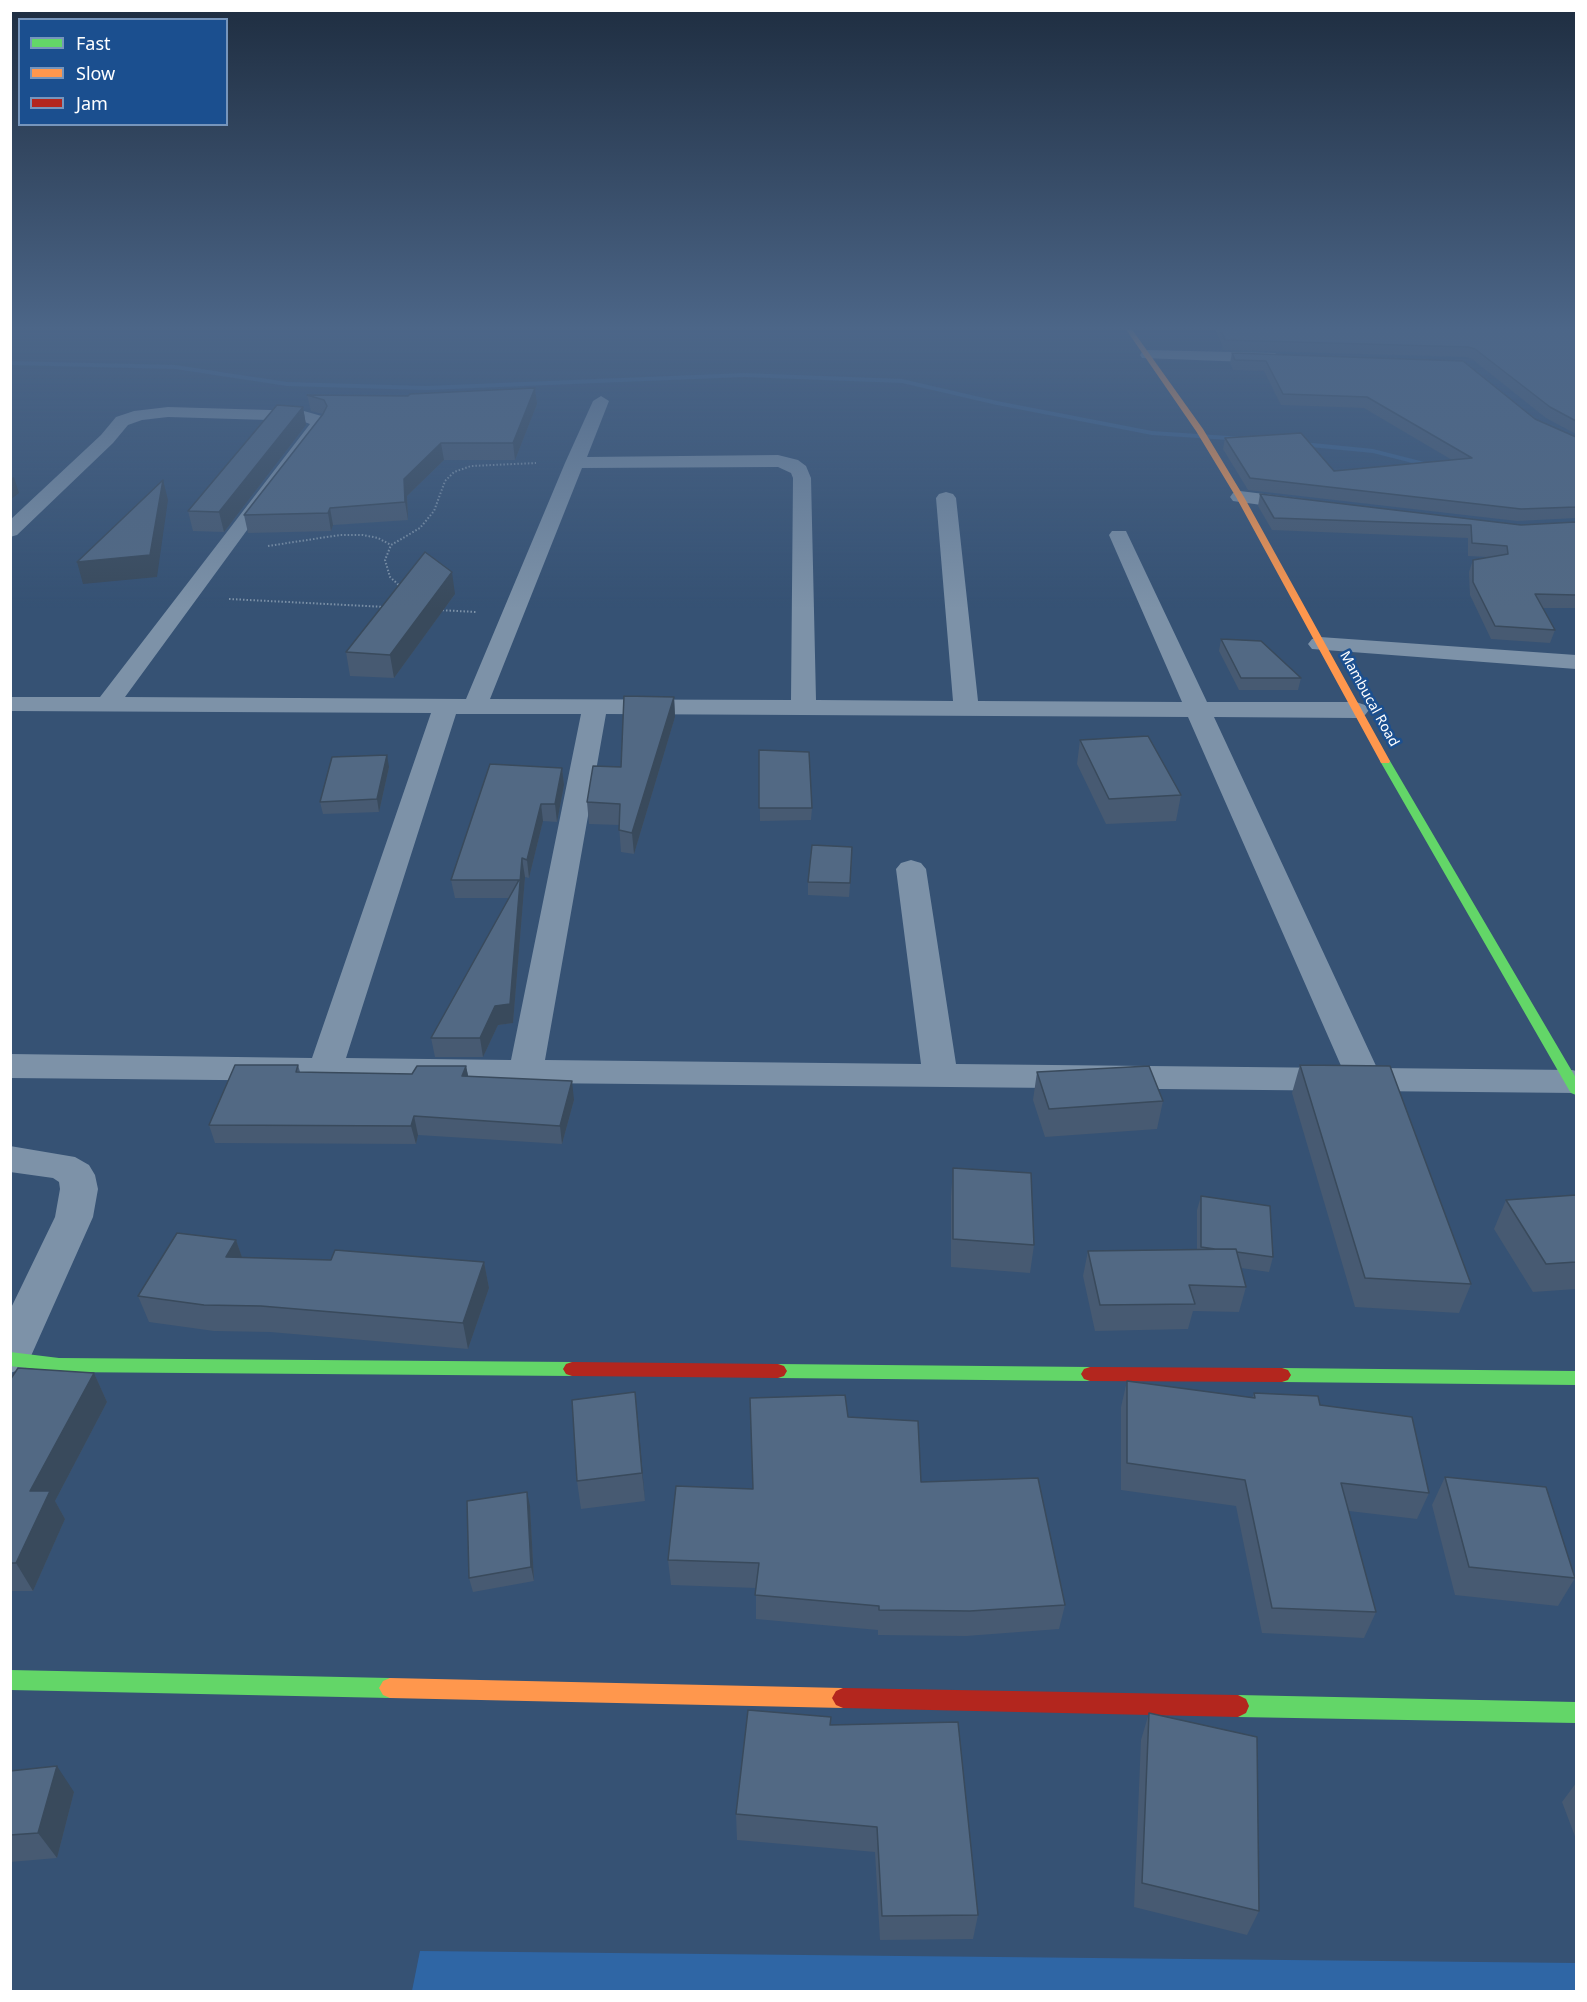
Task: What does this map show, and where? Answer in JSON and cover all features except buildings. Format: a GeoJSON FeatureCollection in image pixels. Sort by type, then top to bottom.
{"type":"FeatureCollection","features":[{"type":"Feature","properties":{"kind":"main road","name":"Mambucal Road"},"geometry":{"type":"LineString","coordinates":[[1193,421],[1240,497],[1356,710],[1574,1086]]}},
{"type":"Feature","properties":{"kind":"main road"},"geometry":{"type":"LineString","coordinates":[[10,1357],[59,1365],[1576,1378]]}},
{"type":"Feature","properties":{"kind":"main road"},"geometry":{"type":"LineString","coordinates":[[10,1680],[1576,1713]]}},
{"type":"Feature","properties":{"kind":"street"},"geometry":{"type":"LineString","coordinates":[[10,531],[122,421]]}},
{"type":"Feature","properties":{"kind":"street"},"geometry":{"type":"LineString","coordinates":[[107,704],[319,421]]}},
{"type":"Feature","properties":{"kind":"street"},"geometry":{"type":"LineString","coordinates":[[475,706],[592,421]]}},
{"type":"Feature","properties":{"kind":"street"},"geometry":{"type":"LineString","coordinates":[[574,463],[778,461],[791,464],[799,470],[802,478],[804,708]]}},
{"type":"Feature","properties":{"kind":"street"},"geometry":{"type":"LineString","coordinates":[[1240,497],[1322,507]]}},
{"type":"Feature","properties":{"kind":"street"},"geometry":{"type":"LineString","coordinates":[[946,498],[966,708]]}},
{"type":"Feature","properties":{"kind":"street"},"geometry":{"type":"LineString","coordinates":[[1119,535],[1365,1080]]}},
{"type":"Feature","properties":{"kind":"street"},"geometry":{"type":"LineString","coordinates":[[1320,644],[1576,662]]}},
{"type":"Feature","properties":{"kind":"street"},"geometry":{"type":"LineString","coordinates":[[10,704],[1356,710]]}},
{"type":"Feature","properties":{"kind":"street"},"geometry":{"type":"LineString","coordinates":[[325,1069],[446,706]]}},
{"type":"Feature","properties":{"kind":"street"},"geometry":{"type":"LineString","coordinates":[[526,1071],[595,706]]}},
{"type":"Feature","properties":{"kind":"street"},"geometry":{"type":"LineString","coordinates":[[911,869],[940,1076]]}},
{"type":"Feature","properties":{"kind":"street"},"geometry":{"type":"LineString","coordinates":[[12,1068],[1365,1080],[1574,1086]]}},
{"type":"Feature","properties":{"kind":"street"},"geometry":{"type":"LineString","coordinates":[[10,1159],[62,1167],[76,1175],[79,1189],[74,1217],[10,1357]]}},
{"type":"Feature","properties":{"kind":"path"},"geometry":{"type":"LineString","coordinates":[[404,589],[390,577],[385,560],[390,545],[420,528],[434,511],[445,481],[454,472],[471,466],[508,463],[574,463]]}},
{"type":"Feature","properties":{"kind":"path"},"geometry":{"type":"LineString","coordinates":[[218,556],[340,534],[378,538],[390,545]]}},
{"type":"Feature","properties":{"kind":"path"},"geometry":{"type":"LineString","coordinates":[[187,597],[386,607]]}},
{"type":"Feature","properties":{"kind":"path"},"geometry":{"type":"LineString","coordinates":[[434,605],[444,610]]}},
{"type":"Feature","properties":{"kind":"path"},"geometry":{"type":"LineString","coordinates":[[432,609],[513,614]]}},
{"type":"Feature","properties":{"kind":"shaded area"},"geometry":{"type":"Polygon","coordinates":[[[420,1951],[1576,1963],[1576,1991],[412,1991],[420,1951]]]}},
{"type":"Feature","properties":{"kind":"waterway"},"geometry":{"type":"LineString","coordinates":[[1092,421],[1152,433],[1244,439]]}},
{"type":"Feature","properties":{"kind":"waterway"},"geometry":{"type":"LineString","coordinates":[[1292,443],[1373,451],[1440,467]]}},
{"type":"Feature","properties":{"kind":"traffic: fast"},"geometry":{"type":"LineString","coordinates":[[1385,761],[1576,1090]]}},
{"type":"Feature","properties":{"kind":"traffic: fast"},"geometry":{"type":"LineString","coordinates":[[10,1359],[59,1365],[572,1369]]}},
{"type":"Feature","properties":{"kind":"traffic: fast"},"geometry":{"type":"LineString","coordinates":[[778,1371],[1090,1374]]}},
{"type":"Feature","properties":{"kind":"traffic: fast"},"geometry":{"type":"LineString","coordinates":[[1282,1375],[1576,1378]]}},
{"type":"Feature","properties":{"kind":"traffic: fast"},"geometry":{"type":"LineString","coordinates":[[10,1680],[390,1688]]}},
{"type":"Feature","properties":{"kind":"traffic: fast"},"geometry":{"type":"LineString","coordinates":[[1238,1706],[1576,1713]]}},
{"type":"Feature","properties":{"kind":"traffic: slow"},"geometry":{"type":"LineString","coordinates":[[1193,421],[1240,497],[1385,761]]}},
{"type":"Feature","properties":{"kind":"traffic: slow"},"geometry":{"type":"LineString","coordinates":[[390,1688],[843,1698]]}},
{"type":"Feature","properties":{"kind":"traffic: jam"},"geometry":{"type":"LineString","coordinates":[[572,1369],[778,1371]]}},
{"type":"Feature","properties":{"kind":"traffic: jam"},"geometry":{"type":"LineString","coordinates":[[1090,1374],[1282,1375]]}},
{"type":"Feature","properties":{"kind":"traffic: jam"},"geometry":{"type":"LineString","coordinates":[[843,1698],[1238,1706]]}}]}
